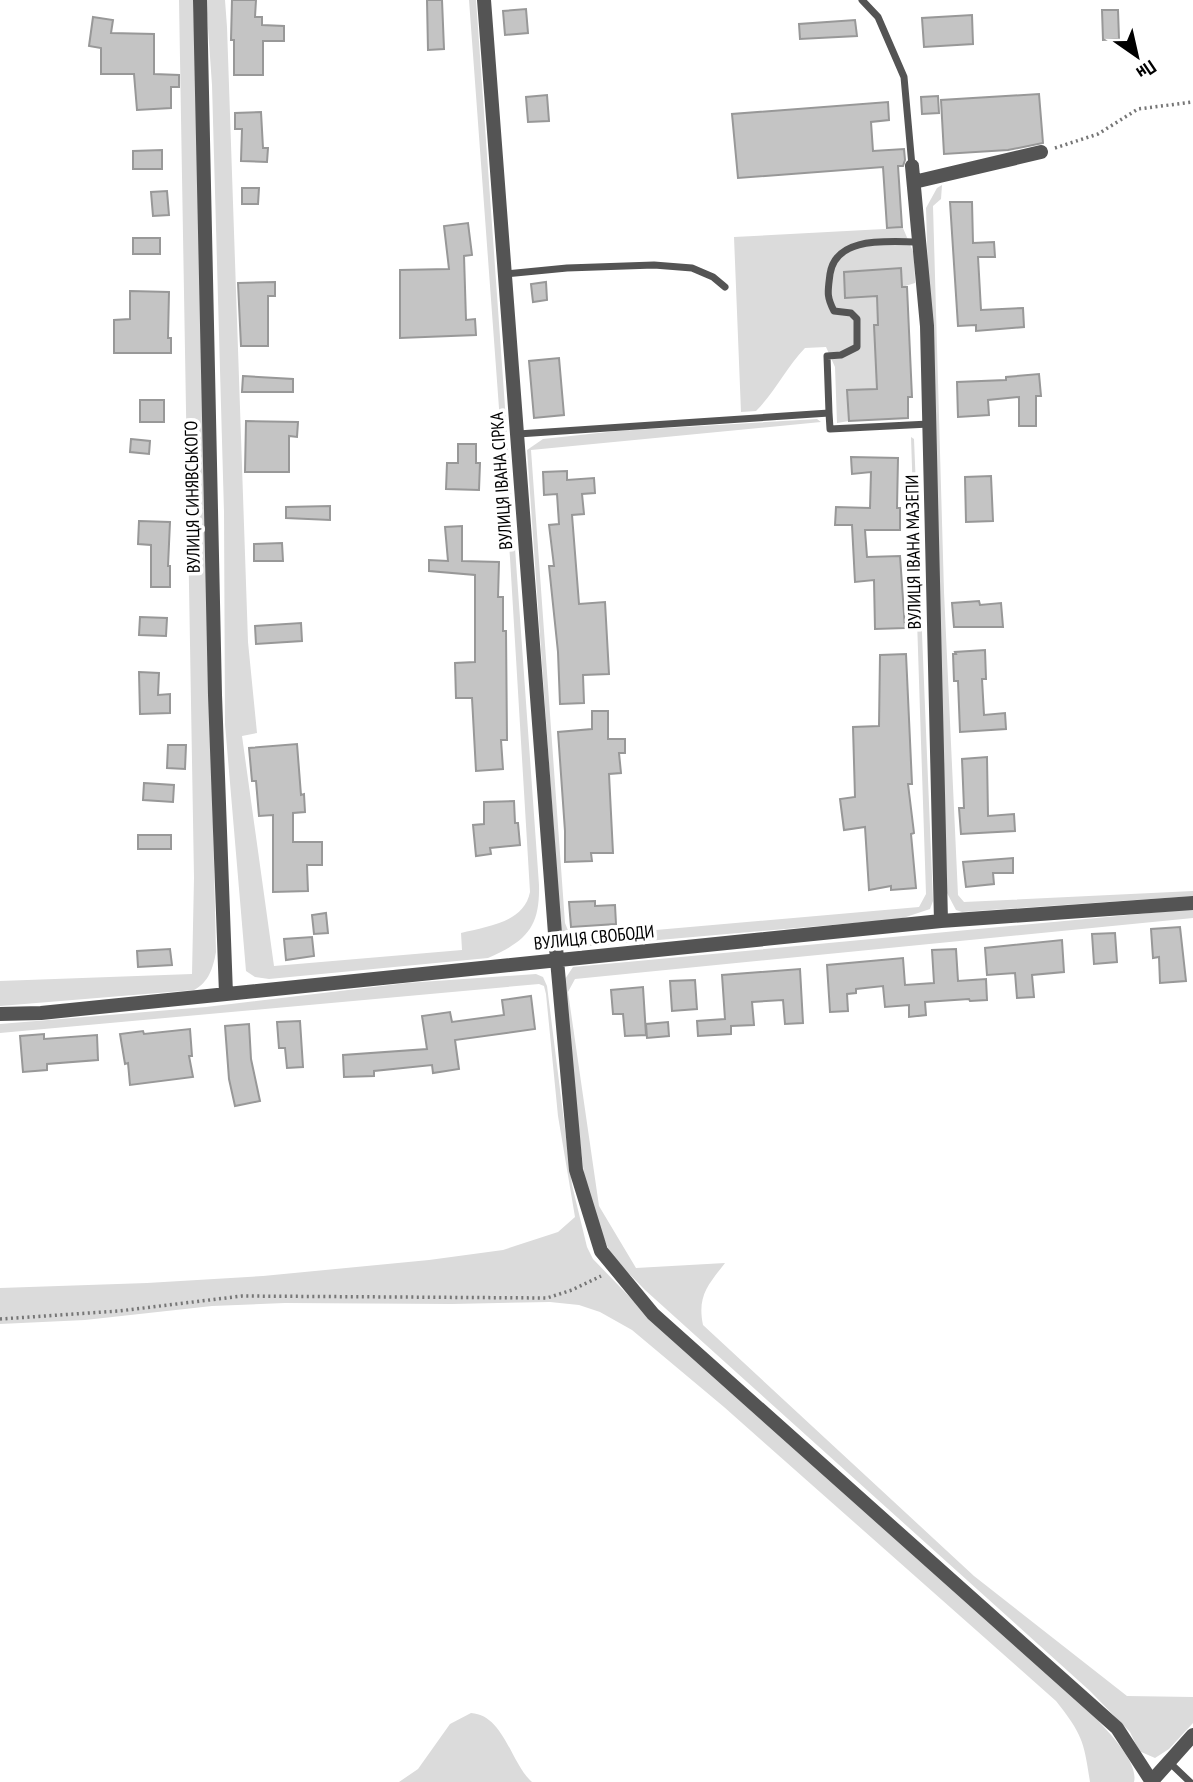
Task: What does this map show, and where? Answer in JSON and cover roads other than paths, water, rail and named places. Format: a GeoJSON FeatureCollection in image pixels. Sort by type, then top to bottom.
{"type":"FeatureCollection","features":[{"type":"Feature","properties":{"kind":"street","name":"ВУЛИЦЯ СИНЯВСЬКОГО"},"geometry":{"type":"LineString","coordinates":[[200,0],[216,709],[226,994]]}},
{"type":"Feature","properties":{"kind":"street","name":"ВУЛИЦЯ ІВАНА СІРКА"},"geometry":{"type":"LineString","coordinates":[[484,0],[556,960],[576,1170],[601,1251],[653,1314],[1117,1728],[1152,1782]]}},
{"type":"Feature","properties":{"kind":"street"},"geometry":{"type":"LineString","coordinates":[[914,182],[1041,152]]}},
{"type":"Feature","properties":{"kind":"street","name":"ВУЛИЦЯ ІВАНА МАЗЕПИ"},"geometry":{"type":"LineString","coordinates":[[912,166],[927,326],[941,921]]}},
{"type":"Feature","properties":{"kind":"street","name":"ВУЛИЦЯ СВОБОДИ"},"geometry":{"type":"LineString","coordinates":[[0,1014],[41,1013],[941,921],[1193,903]]}},
{"type":"Feature","properties":{"kind":"street"},"geometry":{"type":"LineString","coordinates":[[1152,1782],[1193,1735]]}},
{"type":"Feature","properties":{"kind":"lane"},"geometry":{"type":"LineString","coordinates":[[862,0],[878,17],[904,77],[912,166]]}},
{"type":"Feature","properties":{"kind":"lane"},"geometry":{"type":"LineString","coordinates":[[919,242],[856,244],[841,253],[832,264],[827,298],[834,311],[850,313],[858,319],[858,335],[857,347],[841,355],[827,356],[829,413],[830,429],[929,424]]}},
{"type":"Feature","properties":{"kind":"lane"},"geometry":{"type":"LineString","coordinates":[[505,275],[567,268],[654,265],[692,268],[713,277],[725,287]]}},
{"type":"Feature","properties":{"kind":"lane"},"geometry":{"type":"LineString","coordinates":[[517,434],[829,413]]}},
{"type":"Feature","properties":{"kind":"lane"},"geometry":{"type":"LineString","coordinates":[[1169,1762],[1190,1782]]}}]}
